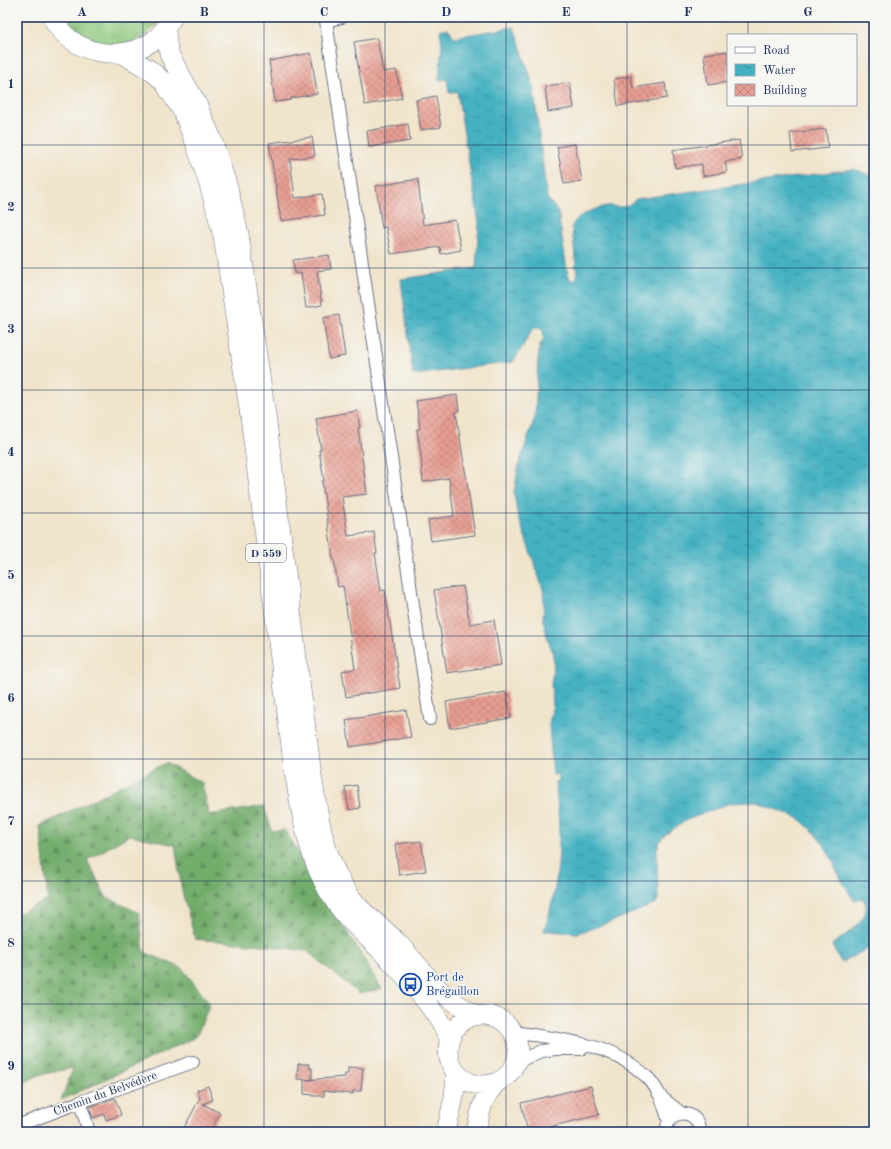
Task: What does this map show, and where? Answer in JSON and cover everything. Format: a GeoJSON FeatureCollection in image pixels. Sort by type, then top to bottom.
{"type":"FeatureCollection","features":[{"type":"Feature","properties":{"kind":"main road"},"geometry":{"type":"LineString","coordinates":[[52,17],[64,34],[77,44],[91,51],[106,54],[122,54],[138,49],[153,41],[169,23]]}},
{"type":"Feature","properties":{"kind":"main road","name":"D 559"},"geometry":{"type":"LineString","coordinates":[[169,23],[166,43],[170,56],[197,104],[212,139],[227,184],[239,234],[266,416],[317,813],[327,850],[341,881],[359,906],[376,924],[398,943],[440,991],[475,1015]]}},
{"type":"Feature","properties":{"kind":"main road","name":"D 559"},"geometry":{"type":"LineString","coordinates":[[122,54],[150,70],[163,81],[183,112],[196,145],[210,188],[223,236],[250,416],[294,771],[301,815],[311,853],[326,887],[342,911],[411,984],[445,1029],[449,1038]]}},
{"type":"Feature","properties":{"kind":"main road"},"geometry":{"type":"LineString","coordinates":[[475,1015],[488,1015],[501,1019],[508,1024],[514,1032],[518,1041],[519,1052],[517,1062],[506,1078],[486,1085],[475,1085],[456,1073],[451,1066],[448,1057],[449,1038],[453,1030],[466,1018],[475,1015]]}},
{"type":"Feature","properties":{"kind":"main road"},"geometry":{"type":"LineString","coordinates":[[446,1132],[454,1097],[456,1073]]}},
{"type":"Feature","properties":{"kind":"main road"},"geometry":{"type":"LineString","coordinates":[[476,1132],[482,1105],[487,1094],[497,1082]]}},
{"type":"Feature","properties":{"kind":"street"},"geometry":{"type":"LineString","coordinates":[[342,17],[326,19],[430,719]]}},
{"type":"Feature","properties":{"kind":"street"},"geometry":{"type":"LineString","coordinates":[[514,1032],[557,1038],[602,1049],[624,1060],[648,1078],[661,1097],[681,1113],[693,1116],[698,1125],[699,1132]]}},
{"type":"Feature","properties":{"kind":"street"},"geometry":{"type":"LineString","coordinates":[[517,1062],[541,1051],[555,1049],[602,1049]]}},
{"type":"Feature","properties":{"kind":"street","name":"Chemin du Belvédère"},"geometry":{"type":"LineString","coordinates":[[17,1126],[193,1062]]}},
{"type":"Feature","properties":{"kind":"street"},"geometry":{"type":"LineString","coordinates":[[661,1097],[668,1126]]}},
{"type":"Feature","properties":{"kind":"street"},"geometry":{"type":"LineString","coordinates":[[80,1102],[89,1132]]}},
{"type":"Feature","properties":{"kind":"street"},"geometry":{"type":"LineString","coordinates":[[668,1126],[674,1116],[681,1113]]}},
{"type":"Feature","properties":{"kind":"green space"},"geometry":{"type":"Polygon","coordinates":[[[63,17],[162,17],[145,35],[134,41],[112,45],[101,43],[80,34],[63,17]]]}},
{"type":"Feature","properties":{"kind":"green space"},"geometry":{"type":"Polygon","coordinates":[[[166,763],[202,783],[209,815],[264,806],[272,831],[285,830],[382,989],[359,994],[307,951],[195,939],[182,891],[175,845],[130,835],[87,860],[106,897],[139,913],[144,952],[182,968],[210,1004],[196,1037],[61,1100],[73,1068],[39,1075],[17,1086],[17,914],[48,900],[40,826],[166,763]]]}},
{"type":"Feature","properties":{"kind":"water"},"geometry":{"type":"Polygon","coordinates":[[[514,27],[533,84],[547,198],[558,212],[567,270],[570,279],[573,281],[577,277],[572,227],[577,219],[598,208],[625,206],[636,199],[854,169],[874,177],[874,945],[841,963],[832,945],[858,924],[866,912],[866,905],[862,898],[854,901],[834,867],[835,865],[824,845],[811,829],[798,818],[757,802],[730,803],[687,820],[666,834],[660,841],[657,849],[658,899],[655,904],[611,922],[578,933],[544,931],[550,913],[557,876],[559,838],[559,819],[555,782],[559,780],[559,774],[553,775],[549,725],[553,703],[551,685],[554,662],[543,620],[543,589],[517,513],[514,493],[519,464],[535,417],[538,358],[540,345],[544,339],[543,332],[539,327],[533,329],[513,362],[413,375],[401,279],[476,268],[479,223],[457,91],[449,93],[447,79],[439,80],[442,44],[440,30],[448,28],[454,37],[514,27]]]}},
{"type":"Feature","properties":{"kind":"building"},"geometry":{"type":"Polygon","coordinates":[[[377,38],[383,72],[396,70],[402,98],[365,105],[354,42],[377,38]]]}},
{"type":"Feature","properties":{"kind":"building"},"geometry":{"type":"Polygon","coordinates":[[[727,51],[727,82],[708,85],[704,54],[727,51]]]}},
{"type":"Feature","properties":{"kind":"building"},"geometry":{"type":"Polygon","coordinates":[[[311,53],[317,94],[275,102],[269,61],[311,53]]]}},
{"type":"Feature","properties":{"kind":"building"},"geometry":{"type":"Polygon","coordinates":[[[631,76],[633,88],[665,83],[667,98],[618,106],[614,79],[631,76]]]}},
{"type":"Feature","properties":{"kind":"building"},"geometry":{"type":"Polygon","coordinates":[[[570,83],[574,108],[548,112],[545,86],[570,83]]]}},
{"type":"Feature","properties":{"kind":"building"},"geometry":{"type":"Polygon","coordinates":[[[436,96],[441,127],[421,130],[416,100],[436,96]]]}},
{"type":"Feature","properties":{"kind":"building"},"geometry":{"type":"Polygon","coordinates":[[[408,124],[410,141],[369,147],[367,131],[408,124]]]}},
{"type":"Feature","properties":{"kind":"building"},"geometry":{"type":"Polygon","coordinates":[[[826,129],[828,148],[792,152],[790,133],[826,129]]]}},
{"type":"Feature","properties":{"kind":"building"},"geometry":{"type":"Polygon","coordinates":[[[312,137],[315,156],[290,159],[295,198],[322,194],[325,215],[281,221],[269,143],[312,137]]]}},
{"type":"Feature","properties":{"kind":"building"},"geometry":{"type":"Polygon","coordinates":[[[739,140],[742,159],[725,162],[727,172],[703,176],[702,164],[675,168],[673,150],[739,140]]]}},
{"type":"Feature","properties":{"kind":"building"},"geometry":{"type":"Polygon","coordinates":[[[575,144],[582,181],[564,184],[557,147],[575,144]]]}},
{"type":"Feature","properties":{"kind":"building"},"geometry":{"type":"Polygon","coordinates":[[[418,179],[423,225],[455,220],[461,250],[441,254],[440,247],[391,254],[386,227],[382,228],[376,186],[418,179]]]}},
{"type":"Feature","properties":{"kind":"building"},"geometry":{"type":"Polygon","coordinates":[[[329,255],[331,269],[317,271],[322,305],[306,308],[301,273],[295,274],[293,260],[329,255]]]}},
{"type":"Feature","properties":{"kind":"building"},"geometry":{"type":"Polygon","coordinates":[[[339,315],[345,356],[329,359],[323,318],[339,315]]]}},
{"type":"Feature","properties":{"kind":"building"},"geometry":{"type":"Polygon","coordinates":[[[457,395],[459,411],[456,412],[475,535],[431,541],[428,520],[454,516],[449,478],[423,482],[417,429],[420,429],[416,401],[457,395]]]}},
{"type":"Feature","properties":{"kind":"building"},"geometry":{"type":"Polygon","coordinates":[[[357,411],[367,494],[342,497],[348,536],[374,532],[377,553],[375,553],[381,591],[385,590],[400,688],[346,697],[342,671],[355,669],[343,586],[338,587],[333,559],[322,481],[324,481],[316,418],[357,411]]]}},
{"type":"Feature","properties":{"kind":"building"},"geometry":{"type":"Polygon","coordinates":[[[463,586],[470,624],[494,620],[501,665],[447,673],[434,590],[463,586]]]}},
{"type":"Feature","properties":{"kind":"building"},"geometry":{"type":"Polygon","coordinates":[[[506,692],[511,718],[450,728],[446,702],[506,692]]]}},
{"type":"Feature","properties":{"kind":"building"},"geometry":{"type":"Polygon","coordinates":[[[406,710],[411,737],[350,747],[346,720],[406,710]]]}},
{"type":"Feature","properties":{"kind":"building"},"geometry":{"type":"Polygon","coordinates":[[[357,785],[360,808],[349,810],[345,787],[357,785]]]}},
{"type":"Feature","properties":{"kind":"building"},"geometry":{"type":"Polygon","coordinates":[[[421,841],[426,871],[399,875],[395,844],[421,841]]]}},
{"type":"Feature","properties":{"kind":"building"},"geometry":{"type":"Polygon","coordinates":[[[298,1064],[309,1064],[309,1068],[312,1068],[312,1080],[297,1079],[298,1064]]]}},
{"type":"Feature","properties":{"kind":"building"},"geometry":{"type":"Polygon","coordinates":[[[348,1067],[363,1068],[361,1091],[353,1091],[353,1094],[324,1091],[324,1096],[304,1094],[304,1080],[345,1077],[345,1074],[348,1074],[348,1067]]]}},
{"type":"Feature","properties":{"kind":"building"},"geometry":{"type":"Polygon","coordinates":[[[208,1086],[213,1100],[203,1104],[220,1113],[210,1132],[193,1132],[184,1128],[200,1098],[197,1090],[208,1086]]]}},
{"type":"Feature","properties":{"kind":"building"},"geometry":{"type":"Polygon","coordinates":[[[591,1086],[599,1115],[528,1132],[521,1103],[591,1086]]]}},
{"type":"Feature","properties":{"kind":"building"},"geometry":{"type":"Polygon","coordinates":[[[115,1098],[121,1115],[106,1120],[104,1114],[93,1118],[89,1107],[115,1098]]]}},
{"type":"Feature","properties":{"kind":"place","name":"Port de Brégaillon"},"geometry":{"type":"Point","coordinates":[411,984]}}]}
